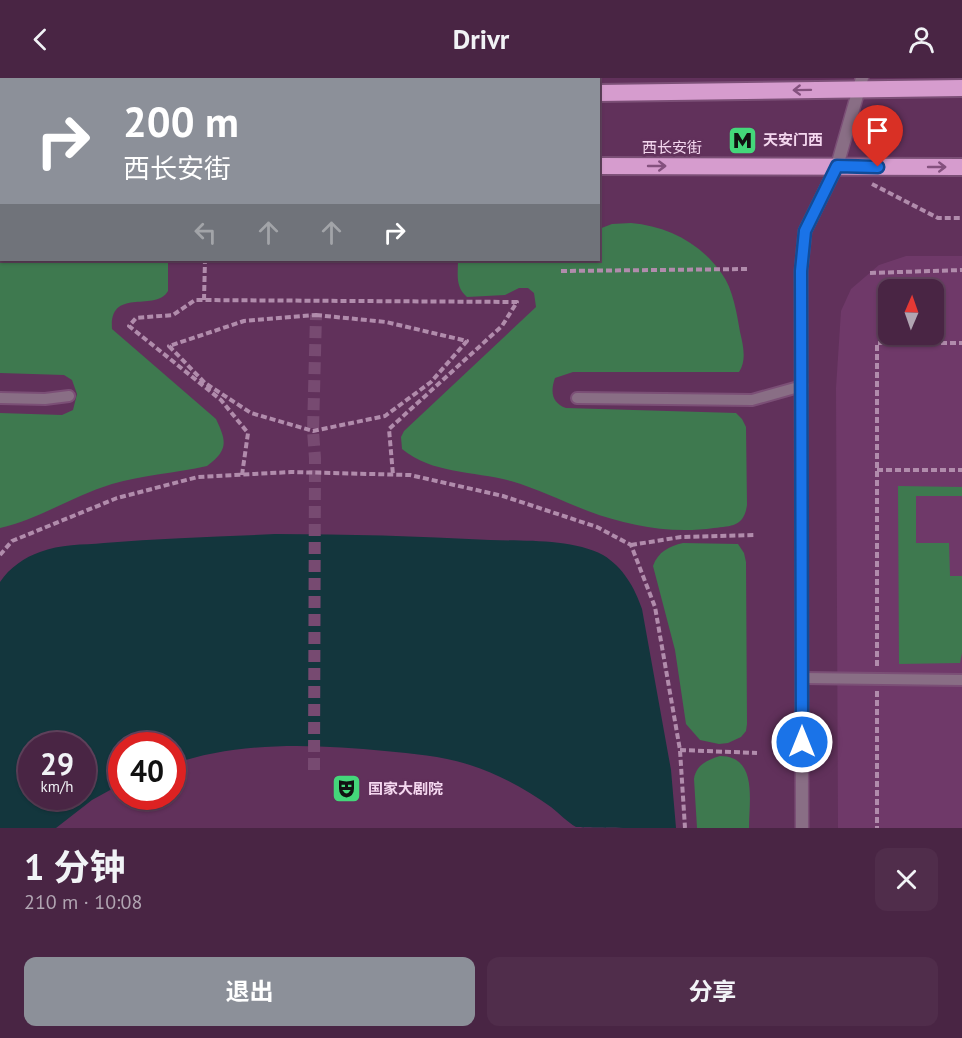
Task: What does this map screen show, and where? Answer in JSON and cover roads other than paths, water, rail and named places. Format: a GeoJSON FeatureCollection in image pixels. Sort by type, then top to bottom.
{"type":"FeatureCollection","features":[{"type":"Feature","properties":{"kind":"highway"},"geometry":{"type":"LineString","coordinates":[[600,93],[861,83],[962,88]]}},
{"type":"Feature","properties":{"kind":"highway","name":"西长安街"},"geometry":{"type":"LineString","coordinates":[[600,166],[962,167]]}},
{"type":"Feature","properties":{"kind":"street"},"geometry":{"type":"LineString","coordinates":[[802,828],[801,271],[805,231],[837,166],[861,83]]}},
{"type":"Feature","properties":{"kind":"lane"},"geometry":{"type":"LineString","coordinates":[[577,399],[752,400],[802,386]]}},
{"type":"Feature","properties":{"kind":"lane"},"geometry":{"type":"LineString","coordinates":[[0,398],[45,399],[69,396]]}},
{"type":"Feature","properties":{"kind":"lane"},"geometry":{"type":"LineString","coordinates":[[802,678],[962,680]]}},
{"type":"Feature","properties":{"kind":"tunnel"},"geometry":{"type":"LineString","coordinates":[[314,770],[315,458],[313,431],[316,315]]}},
{"type":"Feature","properties":{"kind":"place","name":"天安门西"},"geometry":{"type":"Point","coordinates":[742,140]}},
{"type":"Feature","properties":{"kind":"place","name":"国家大剧院"},"geometry":{"type":"Point","coordinates":[347,789]}}]}
